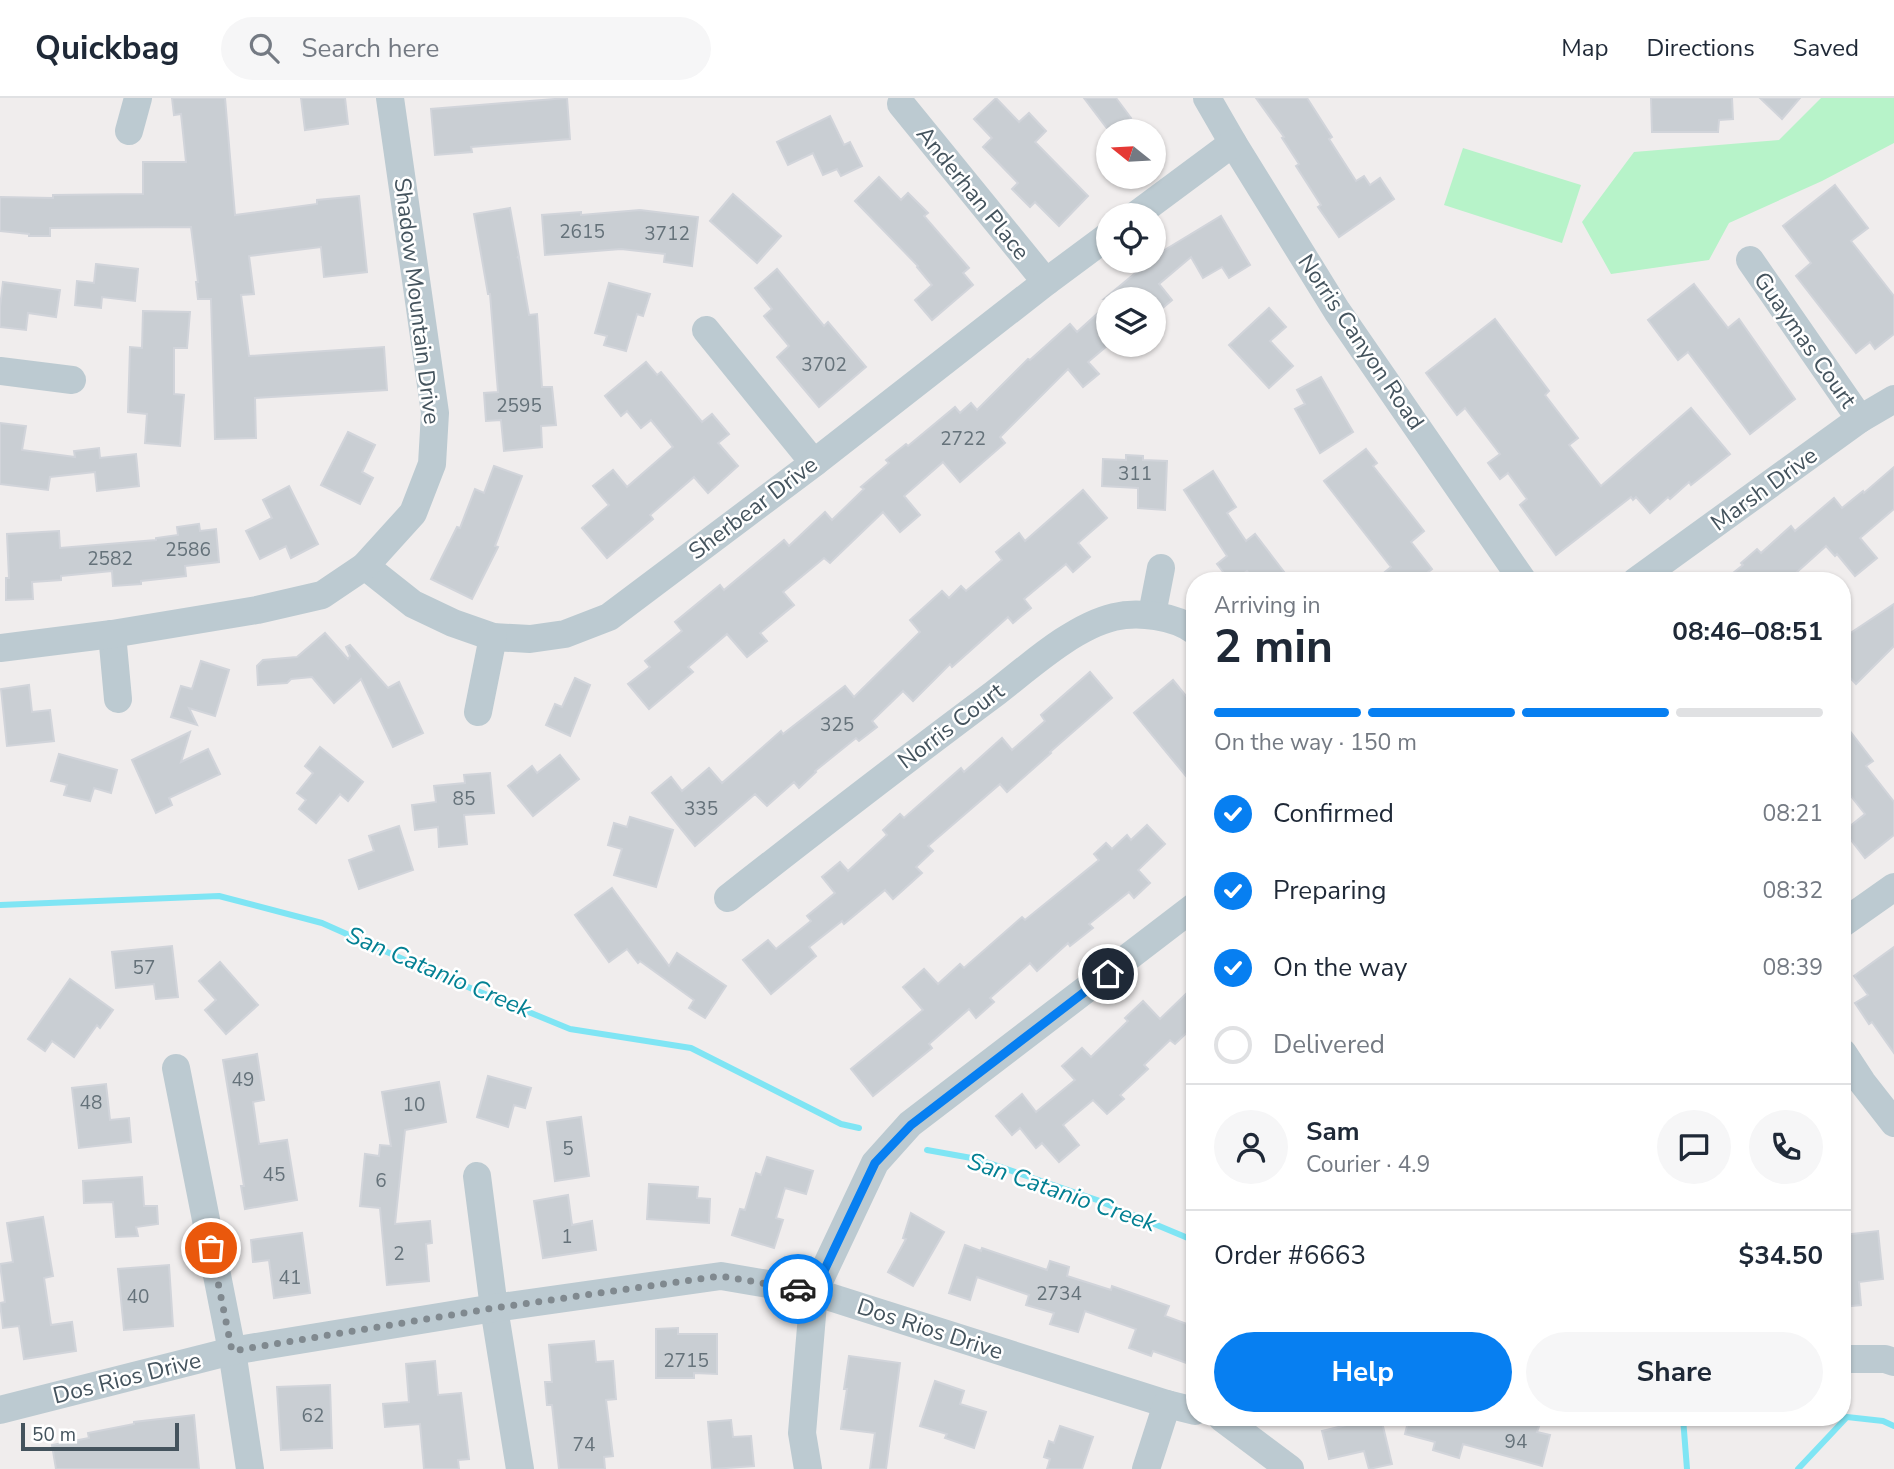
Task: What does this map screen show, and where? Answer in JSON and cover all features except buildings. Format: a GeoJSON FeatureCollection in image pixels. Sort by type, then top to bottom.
{"type":"FeatureCollection","features":[{"type":"Feature","properties":{"kind":"street"},"geometry":{"type":"LineString","coordinates":[[129,131],[138,98]]}},
{"type":"Feature","properties":{"kind":"street","name":"Shadow Mountain Drive"},"geometry":{"type":"LineString","coordinates":[[0,648],[112,634],[257,610],[322,594],[365,566],[413,513],[432,464],[435,413],[390,98]]}},
{"type":"Feature","properties":{"kind":"street","name":"Norris Canyon Road"},"geometry":{"type":"LineString","coordinates":[[1207,98],[1336,311],[1517,572]]}},
{"type":"Feature","properties":{"kind":"street","name":"Anderhan Place"},"geometry":{"type":"LineString","coordinates":[[901,104],[1045,282]]}},
{"type":"Feature","properties":{"kind":"street"},"geometry":{"type":"LineString","coordinates":[[1152,203],[1233,144]]}},
{"type":"Feature","properties":{"kind":"street","name":"Sherbear Drive"},"geometry":{"type":"LineString","coordinates":[[365,566],[413,604],[453,624],[493,637],[530,639],[565,634],[609,617],[814,463],[1096,245]]}},
{"type":"Feature","properties":{"kind":"street","name":"Guaymas Court"},"geometry":{"type":"LineString","coordinates":[[1750,260],[1860,419]]}},
{"type":"Feature","properties":{"kind":"street"},"geometry":{"type":"LineString","coordinates":[[706,330],[814,463]]}},
{"type":"Feature","properties":{"kind":"street"},"geometry":{"type":"LineString","coordinates":[[0,371],[72,380]]}},
{"type":"Feature","properties":{"kind":"street","name":"Marsh Drive"},"geometry":{"type":"LineString","coordinates":[[1648,572],[1860,419],[1894,399]]}},
{"type":"Feature","properties":{"kind":"street"},"geometry":{"type":"LineString","coordinates":[[1152,614],[1161,568]]}},
{"type":"Feature","properties":{"kind":"street","name":"Norris Court"},"geometry":{"type":"LineString","coordinates":[[728,898],[930,741],[1077,632],[1114,617],[1152,614],[1186,626]]}},
{"type":"Feature","properties":{"kind":"street"},"geometry":{"type":"LineString","coordinates":[[112,634],[118,699]]}},
{"type":"Feature","properties":{"kind":"street"},"geometry":{"type":"LineString","coordinates":[[478,712],[493,637]]}},
{"type":"Feature","properties":{"kind":"street"},"geometry":{"type":"LineString","coordinates":[[1851,917],[1894,887]]}},
{"type":"Feature","properties":{"kind":"street"},"geometry":{"type":"LineString","coordinates":[[808,1469],[802,1433],[814,1292],[875,1163],[911,1125],[1186,913]]}},
{"type":"Feature","properties":{"kind":"street"},"geometry":{"type":"LineString","coordinates":[[1851,1064],[1894,1123]]}},
{"type":"Feature","properties":{"kind":"street"},"geometry":{"type":"LineString","coordinates":[[176,1068],[232,1351],[250,1469]]}},
{"type":"Feature","properties":{"kind":"street"},"geometry":{"type":"LineString","coordinates":[[477,1176],[494,1308],[520,1469]]}},
{"type":"Feature","properties":{"kind":"street","name":"Dos Rios Drive"},"geometry":{"type":"LineString","coordinates":[[0,1410],[232,1351],[494,1308],[720,1276],[814,1292],[1186,1409]]}},
{"type":"Feature","properties":{"kind":"street"},"geometry":{"type":"LineString","coordinates":[[1851,1359],[1885,1359],[1894,1362]]}},
{"type":"Feature","properties":{"kind":"street"},"geometry":{"type":"LineString","coordinates":[[1146,1469],[1167,1404]]}},
{"type":"Feature","properties":{"kind":"street"},"geometry":{"type":"LineString","coordinates":[[1233,1426],[1290,1469]]}},
{"type":"Feature","properties":{"kind":"green space"},"geometry":{"type":"Polygon","coordinates":[[[1821,98],[1894,98],[1894,143],[1822,181],[1729,223],[1709,260],[1611,274],[1582,222],[1634,152],[1779,140],[1821,98]]]}},
{"type":"Feature","properties":{"kind":"green space"},"geometry":{"type":"Polygon","coordinates":[[[1463,148],[1581,185],[1562,243],[1444,205],[1463,148]]]}},
{"type":"Feature","properties":{"kind":"waterway","name":"San Catanio Creek"},"geometry":{"type":"LineString","coordinates":[[0,905],[219,896],[322,923],[570,1029],[691,1048],[841,1124],[859,1128]]}},
{"type":"Feature","properties":{"kind":"waterway","name":"San Catanio Creek"},"geometry":{"type":"LineString","coordinates":[[927,1150],[977,1159],[1097,1200],[1186,1237]]}},
{"type":"Feature","properties":{"kind":"waterway","name":"San Catanio Creek"},"geometry":{"type":"LineString","coordinates":[[1851,1417],[1883,1421],[1894,1426]]}},
{"type":"Feature","properties":{"kind":"waterway","name":"San Catanio Creek"},"geometry":{"type":"LineString","coordinates":[[1684,1426],[1687,1469]]}},
{"type":"Feature","properties":{"kind":"waterway","name":"San Catanio Creek"},"geometry":{"type":"LineString","coordinates":[[1798,1469],[1839,1426]]}},
{"type":"Feature","properties":{"kind":"way so far"},"geometry":{"type":"LineString","coordinates":[[211,1248],[232,1351],[494,1308],[720,1276],[798,1289]]}},
{"type":"Feature","properties":{"kind":"route"},"geometry":{"type":"LineString","coordinates":[[798,1289],[814,1292],[875,1163],[911,1125],[1108,974]]}}]}
